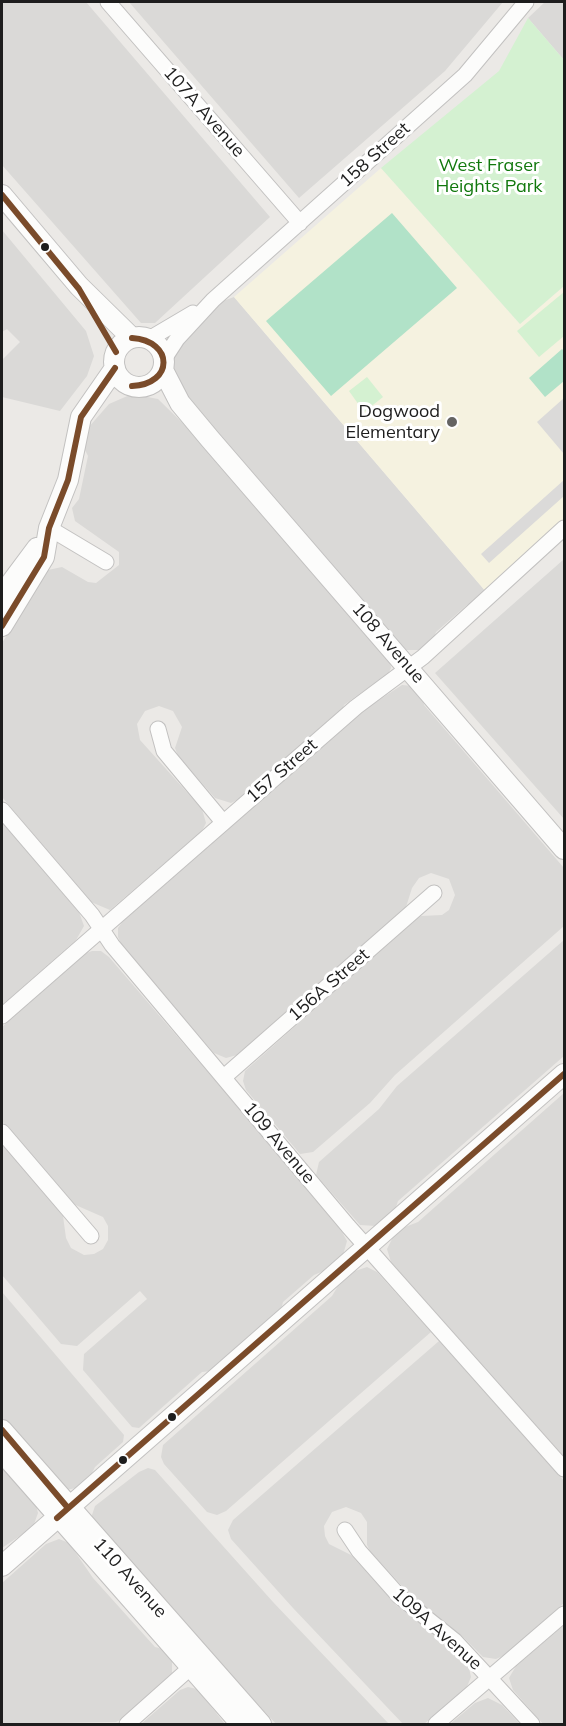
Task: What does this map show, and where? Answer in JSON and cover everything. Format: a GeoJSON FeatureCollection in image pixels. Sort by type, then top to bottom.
{"type":"FeatureCollection","features":[{"type":"Feature","properties":{"kind":"street","name":"107A Avenue"},"geometry":{"type":"LineString","coordinates":[[108,2],[300,223]]}},
{"type":"Feature","properties":{"kind":"street","name":"158 Street"},"geometry":{"type":"LineString","coordinates":[[163,364],[177,339],[213,300],[465,75],[526,2]]}},
{"type":"Feature","properties":{"kind":"street"},"geometry":{"type":"LineString","coordinates":[[2,195],[79,286],[107,332],[121,379],[138,386]]}},
{"type":"Feature","properties":{"kind":"street"},"geometry":{"type":"LineString","coordinates":[[77,434],[95,409],[109,397],[156,381],[163,364],[159,347],[140,338],[79,286]]}},
{"type":"Feature","properties":{"kind":"street","name":"158 Street"},"geometry":{"type":"LineString","coordinates":[[140,338],[213,300]]}},
{"type":"Feature","properties":{"kind":"street"},"geometry":{"type":"LineString","coordinates":[[2,626],[44,558],[47,534],[68,480],[84,411],[116,360],[140,338]]}},
{"type":"Feature","properties":{"kind":"street","name":"108 Avenue"},"geometry":{"type":"LineString","coordinates":[[163,364],[180,402],[210,439],[564,849]]}},
{"type":"Feature","properties":{"kind":"street","name":"108 Avenue"},"geometry":{"type":"LineString","coordinates":[[138,386],[174,407],[210,439]]}},
{"type":"Feature","properties":{"kind":"street","name":"157 Street"},"geometry":{"type":"LineString","coordinates":[[2,1016],[356,707],[409,668],[503,587],[564,530]]}},
{"type":"Feature","properties":{"kind":"street"},"geometry":{"type":"LineString","coordinates":[[47,534],[106,562]]}},
{"type":"Feature","properties":{"kind":"street"},"geometry":{"type":"LineString","coordinates":[[2,595],[47,534]]}},
{"type":"Feature","properties":{"kind":"street"},"geometry":{"type":"LineString","coordinates":[[158,729],[164,751],[223,822]]}},
{"type":"Feature","properties":{"kind":"street","name":"109 Avenue"},"geometry":{"type":"LineString","coordinates":[[2,810],[92,915],[101,929],[366,1247],[564,1469]]}},
{"type":"Feature","properties":{"kind":"street","name":"156A Street"},"geometry":{"type":"LineString","coordinates":[[224,1077],[434,893]]}},
{"type":"Feature","properties":{"kind":"street"},"geometry":{"type":"LineString","coordinates":[[2,1566],[564,1074]]}},
{"type":"Feature","properties":{"kind":"street"},"geometry":{"type":"LineString","coordinates":[[2,1132],[91,1236]]}},
{"type":"Feature","properties":{"kind":"street","name":"110 Avenue"},"geometry":{"type":"LineString","coordinates":[[2,1430],[63,1513]]}},
{"type":"Feature","properties":{"kind":"street","name":"110 Avenue"},"geometry":{"type":"LineString","coordinates":[[2,1452],[63,1513],[196,1663],[261,1725]]}},
{"type":"Feature","properties":{"kind":"street","name":"109A Avenue"},"geometry":{"type":"LineString","coordinates":[[345,1530],[359,1551],[399,1596],[455,1641],[532,1725]]}},
{"type":"Feature","properties":{"kind":"street"},"geometry":{"type":"LineString","coordinates":[[436,1725],[564,1614]]}},
{"type":"Feature","properties":{"kind":"street"},"geometry":{"type":"LineString","coordinates":[[127,1725],[196,1663]]}},
{"type":"Feature","properties":{"kind":"street","name":"110 Avenue"},"geometry":{"type":"LineString","coordinates":[[196,1663],[241,1725]]}},
{"type":"Feature","properties":{"kind":"shaded area"},"geometry":{"type":"Polygon","coordinates":[[[2,2],[86,2],[270,217],[155,323],[141,323],[2,165],[2,2]]]}},
{"type":"Feature","properties":{"kind":"shaded area"},"geometry":{"type":"Polygon","coordinates":[[[129,2],[503,2],[445,71],[299,198],[129,2]]]}},
{"type":"Feature","properties":{"kind":"shaded area"},"geometry":{"type":"Polygon","coordinates":[[[545,2],[564,2],[564,60],[528,18],[545,2]]]}},
{"type":"Feature","properties":{"kind":"shaded area","name":"Dogwood Elementary"},"geometry":{"type":"Polygon","coordinates":[[[381,168],[520,324],[564,286],[564,519],[510,567],[487,593],[234,297],[381,168]]]}},
{"type":"Feature","properties":{"kind":"shaded area"},"geometry":{"type":"Polygon","coordinates":[[[2,230],[86,331],[94,356],[87,376],[60,411],[2,397],[2,360],[20,342],[7,329],[2,332],[2,230]]]}},
{"type":"Feature","properties":{"kind":"shaded area"},"geometry":{"type":"Polygon","coordinates":[[[234,297],[487,593],[474,603],[467,605],[436,632],[434,638],[420,650],[405,650],[175,384],[171,362],[179,344],[223,301],[234,297]]]}},
{"type":"Feature","properties":{"kind":"shaded area"},"geometry":{"type":"Polygon","coordinates":[[[132,394],[158,399],[204,444],[390,660],[391,668],[388,674],[344,705],[342,711],[247,795],[231,803],[215,798],[178,756],[175,748],[182,727],[173,711],[159,706],[145,711],[137,724],[140,740],[202,809],[206,823],[202,831],[110,910],[91,902],[2,797],[2,643],[48,570],[62,567],[88,582],[96,583],[119,565],[119,552],[75,521],[72,508],[79,499],[88,456],[84,448],[88,428],[109,404],[132,394]]]}},
{"type":"Feature","properties":{"kind":"shaded area"},"geometry":{"type":"Polygon","coordinates":[[[564,398],[564,454],[537,422],[564,398]]]}},
{"type":"Feature","properties":{"kind":"shaded area"},"geometry":{"type":"Polygon","coordinates":[[[564,480],[564,496],[489,563],[481,554],[564,480]]]}},
{"type":"Feature","properties":{"kind":"shaded area"},"geometry":{"type":"Polygon","coordinates":[[[563,560],[564,562],[564,819],[435,673],[563,560]]]}},
{"type":"Feature","properties":{"kind":"shaded area"},"geometry":{"type":"Polygon","coordinates":[[[402,685],[412,686],[423,698],[424,705],[564,868],[564,926],[395,1075],[370,1103],[313,1152],[300,1154],[246,1090],[243,1081],[245,1071],[413,921],[421,916],[442,915],[449,910],[455,895],[449,879],[431,873],[419,878],[412,888],[406,907],[237,1055],[226,1058],[214,1053],[122,946],[118,937],[118,928],[123,921],[365,709],[402,685]]]}},
{"type":"Feature","properties":{"kind":"shaded area"},"geometry":{"type":"Polygon","coordinates":[[[2,822],[79,912],[84,926],[76,940],[2,1005],[2,822]]]}},
{"type":"Feature","properties":{"kind":"shaded area"},"geometry":{"type":"Polygon","coordinates":[[[564,940],[564,1056],[398,1201],[395,1210],[376,1226],[360,1225],[316,1175],[319,1162],[379,1109],[397,1086],[564,940]]]}},
{"type":"Feature","properties":{"kind":"shaded area"},"geometry":{"type":"Polygon","coordinates":[[[101,951],[109,957],[243,1113],[347,1241],[343,1255],[326,1270],[314,1275],[283,1302],[281,1310],[211,1371],[202,1372],[139,1428],[132,1427],[83,1370],[84,1354],[147,1299],[140,1291],[77,1346],[61,1344],[2,1275],[2,1139],[63,1216],[66,1238],[71,1248],[84,1255],[94,1254],[103,1249],[108,1240],[108,1226],[103,1217],[71,1203],[2,1121],[2,1027],[84,954],[101,951]]]}},
{"type":"Feature","properties":{"kind":"shaded area"},"geometry":{"type":"Polygon","coordinates":[[[564,1093],[564,1457],[391,1262],[387,1249],[393,1237],[405,1227],[418,1222],[564,1093]]]}},
{"type":"Feature","properties":{"kind":"shaded area"},"geometry":{"type":"Polygon","coordinates":[[[367,1267],[377,1272],[431,1332],[226,1511],[217,1515],[207,1512],[164,1464],[161,1457],[163,1445],[332,1296],[338,1286],[355,1271],[367,1267]]]}},
{"type":"Feature","properties":{"kind":"shaded area"},"geometry":{"type":"Polygon","coordinates":[[[2,1292],[124,1435],[123,1442],[95,1467],[90,1477],[76,1488],[66,1490],[2,1421],[2,1292]]]}},
{"type":"Feature","properties":{"kind":"shaded area"},"geometry":{"type":"Polygon","coordinates":[[[439,1341],[564,1481],[564,1603],[505,1655],[496,1659],[483,1657],[464,1638],[413,1598],[370,1551],[367,1545],[367,1522],[361,1513],[346,1507],[332,1512],[324,1526],[329,1544],[351,1555],[396,1605],[449,1646],[469,1668],[471,1677],[466,1689],[424,1724],[403,1724],[293,1608],[231,1539],[228,1530],[233,1520],[439,1341]]]}},
{"type":"Feature","properties":{"kind":"shaded area"},"geometry":{"type":"Polygon","coordinates":[[[2,1464],[36,1505],[38,1513],[33,1527],[2,1548],[2,1464]]]}},
{"type":"Feature","properties":{"kind":"shaded area"},"geometry":{"type":"Polygon","coordinates":[[[148,1468],[155,1470],[273,1602],[389,1724],[276,1724],[90,1521],[95,1506],[139,1472],[148,1468]]]}},
{"type":"Feature","properties":{"kind":"shaded area"},"geometry":{"type":"Polygon","coordinates":[[[59,1539],[69,1543],[93,1578],[155,1647],[163,1649],[172,1660],[172,1673],[124,1718],[116,1722],[2,1724],[2,1583],[46,1544],[59,1539]]]}},
{"type":"Feature","properties":{"kind":"shaded area"},"geometry":{"type":"Polygon","coordinates":[[[564,1625],[564,1724],[543,1724],[513,1690],[509,1678],[516,1666],[564,1625]]]}},
{"type":"Feature","properties":{"kind":"shaded area"},"geometry":{"type":"Polygon","coordinates":[[[188,1687],[197,1689],[225,1724],[141,1724],[180,1690],[188,1687]]]}},
{"type":"Feature","properties":{"kind":"shaded area"},"geometry":{"type":"Polygon","coordinates":[[[488,1698],[502,1705],[520,1724],[450,1724],[475,1703],[488,1698]]]}},
{"type":"Feature","properties":{"kind":"green space","name":"West Fraser Heights Park"},"geometry":{"type":"Polygon","coordinates":[[[528,18],[564,60],[564,286],[520,324],[381,168],[499,71],[528,18]]]}},
{"type":"Feature","properties":{"kind":"green space"},"geometry":{"type":"Polygon","coordinates":[[[392,213],[457,288],[331,396],[266,321],[392,213]]]}},
{"type":"Feature","properties":{"kind":"green space"},"geometry":{"type":"Polygon","coordinates":[[[564,292],[564,336],[539,357],[517,331],[564,292]]]}},
{"type":"Feature","properties":{"kind":"green space"},"geometry":{"type":"Polygon","coordinates":[[[562,349],[564,351],[564,381],[545,397],[529,378],[562,349]]]}},
{"type":"Feature","properties":{"kind":"green space"},"geometry":{"type":"Polygon","coordinates":[[[367,377],[383,397],[364,412],[349,391],[367,377]]]}},
{"type":"Feature","properties":{"kind":"transit line"},"geometry":{"type":"LineString","coordinates":[[2,195],[79,289],[116,352]]}},
{"type":"Feature","properties":{"kind":"transit line"},"geometry":{"type":"LineString","coordinates":[[132,338],[156,346],[164,362],[162,371],[156,378],[132,386]]}},
{"type":"Feature","properties":{"kind":"transit line"},"geometry":{"type":"LineString","coordinates":[[2,626],[44,557],[49,528],[68,480],[81,417],[115,368]]}},
{"type":"Feature","properties":{"kind":"transit line"},"geometry":{"type":"LineString","coordinates":[[57,1518],[564,1074]]}},
{"type":"Feature","properties":{"kind":"transit line"},"geometry":{"type":"LineString","coordinates":[[2,1430],[68,1508]]}},
{"type":"Feature","properties":{"kind":"place","name":"Dogwood Elementary"},"geometry":{"type":"Point","coordinates":[452,422]}}]}
